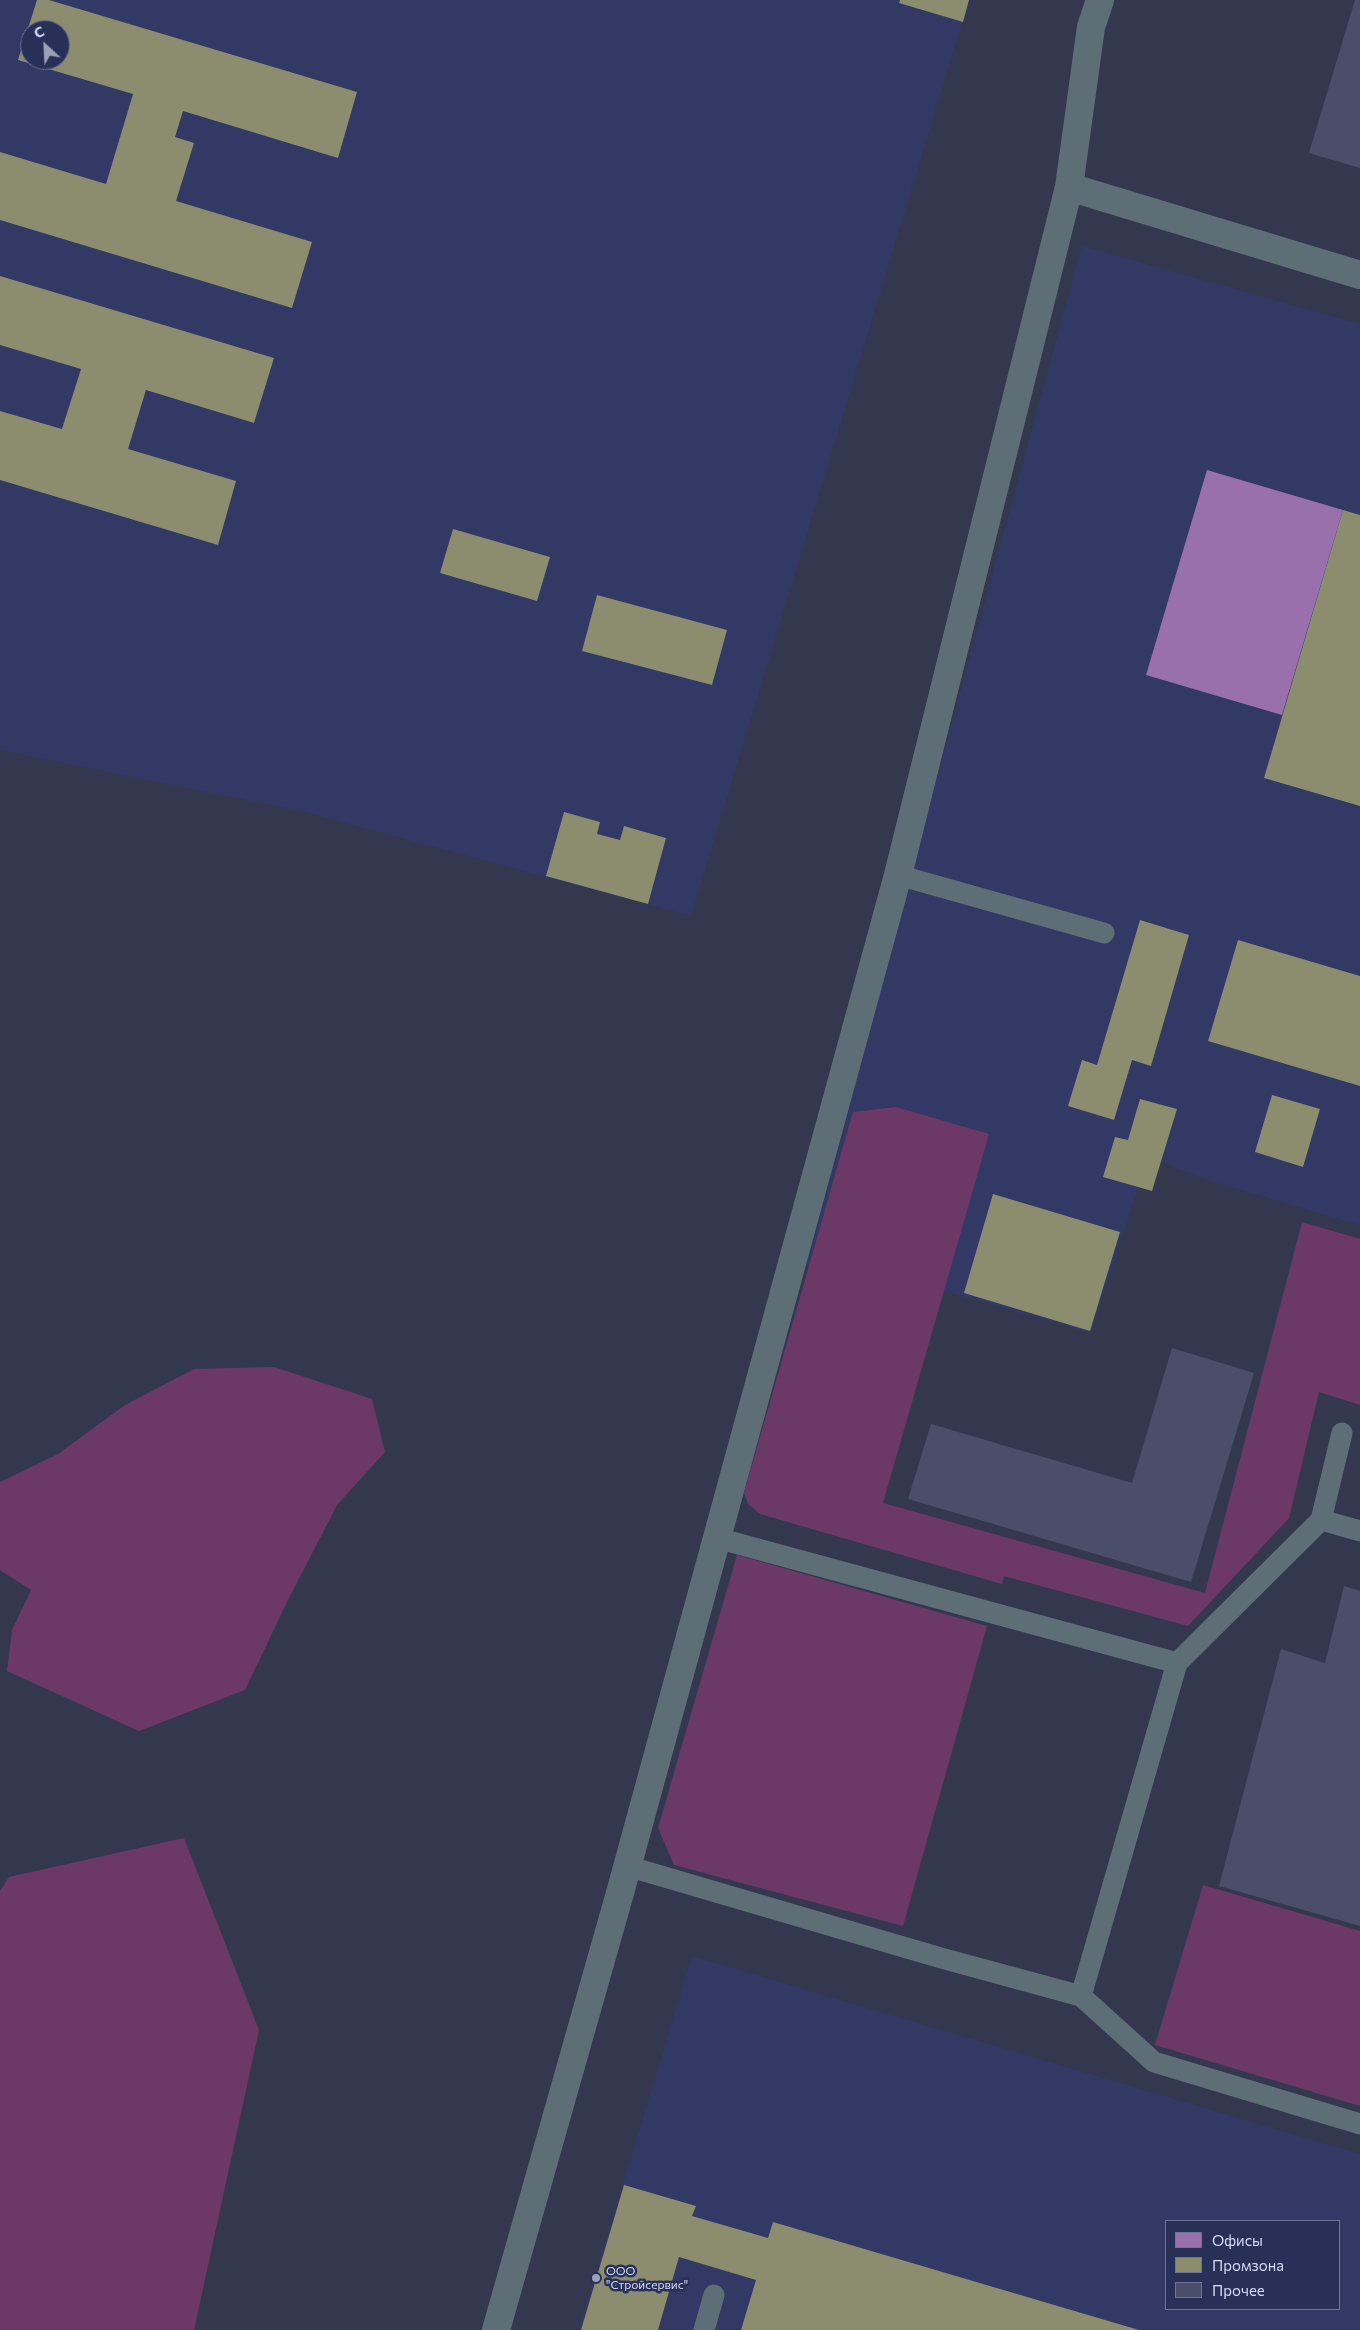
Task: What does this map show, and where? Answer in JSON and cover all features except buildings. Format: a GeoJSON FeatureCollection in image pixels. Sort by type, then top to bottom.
{"type":"FeatureCollection","features":[{"type":"Feature","properties":{"kind":"street"},"geometry":{"type":"LineString","coordinates":[[496,2330],[628,1866],[898,875],[1069,187],[1091,28],[1100,0]]}},
{"type":"Feature","properties":{"kind":"street"},"geometry":{"type":"LineString","coordinates":[[1069,187],[1360,275]]}},
{"type":"Feature","properties":{"kind":"lane"},"geometry":{"type":"LineString","coordinates":[[898,875],[1104,933]]}},
{"type":"Feature","properties":{"kind":"lane"},"geometry":{"type":"LineString","coordinates":[[1081,1996],[1177,1663],[1320,1520],[1342,1433]]}},
{"type":"Feature","properties":{"kind":"lane"},"geometry":{"type":"LineString","coordinates":[[1320,1520],[1360,1531]]}},
{"type":"Feature","properties":{"kind":"lane"},"geometry":{"type":"LineString","coordinates":[[717,1538],[1177,1663]]}},
{"type":"Feature","properties":{"kind":"lane"},"geometry":{"type":"LineString","coordinates":[[628,1866],[941,1958],[1081,1996],[1154,2062],[1360,2124]]}},
{"type":"Feature","properties":{"kind":"lane"},"geometry":{"type":"LineString","coordinates":[[704,2330],[714,2295]]}},
{"type":"Feature","properties":{"kind":"shaded area"},"geometry":{"type":"Polygon","coordinates":[[[0,0],[969,0],[691,916],[301,811],[0,750],[0,0]]]}},
{"type":"Feature","properties":{"kind":"shaded area"},"geometry":{"type":"Polygon","coordinates":[[[1082,246],[1360,324],[1360,1225],[1210,1181],[1148,1157],[1091,1333],[937,1289],[804,1265],[1082,246]]]}},
{"type":"Feature","properties":{"kind":"shaded area"},"geometry":{"type":"Polygon","coordinates":[[[896,1107],[989,1134],[883,1503],[1205,1593],[1302,1222],[1360,1239],[1360,1405],[1319,1392],[1289,1518],[1188,1626],[1004,1576],[1002,1584],[760,1514],[748,1504],[744,1493],[853,1112],[896,1107]]]}},
{"type":"Feature","properties":{"kind":"shaded area"},"geometry":{"type":"Polygon","coordinates":[[[274,1367],[372,1399],[385,1452],[337,1505],[288,1600],[245,1690],[139,1731],[7,1671],[12,1630],[31,1590],[0,1570],[0,1482],[58,1454],[125,1405],[194,1369],[274,1367]]]}},
{"type":"Feature","properties":{"kind":"shaded area"},"geometry":{"type":"Polygon","coordinates":[[[737,1555],[987,1626],[903,1926],[674,1865],[658,1828],[737,1555]]]}},
{"type":"Feature","properties":{"kind":"shaded area"},"geometry":{"type":"Polygon","coordinates":[[[184,1838],[259,2030],[194,2330],[0,2330],[0,1891],[9,1877],[184,1838]]]}},
{"type":"Feature","properties":{"kind":"shaded area"},"geometry":{"type":"Polygon","coordinates":[[[1203,1885],[1360,1931],[1360,2106],[1155,2045],[1203,1885]]]}},
{"type":"Feature","properties":{"kind":"shaded area"},"geometry":{"type":"Polygon","coordinates":[[[692,1956],[1360,2154],[1360,2330],[579,2330],[692,1956]]]}},
{"type":"Feature","properties":{"kind":"place","name":"ООО \"Стройсервис\""},"geometry":{"type":"Point","coordinates":[596,2278]}}]}
